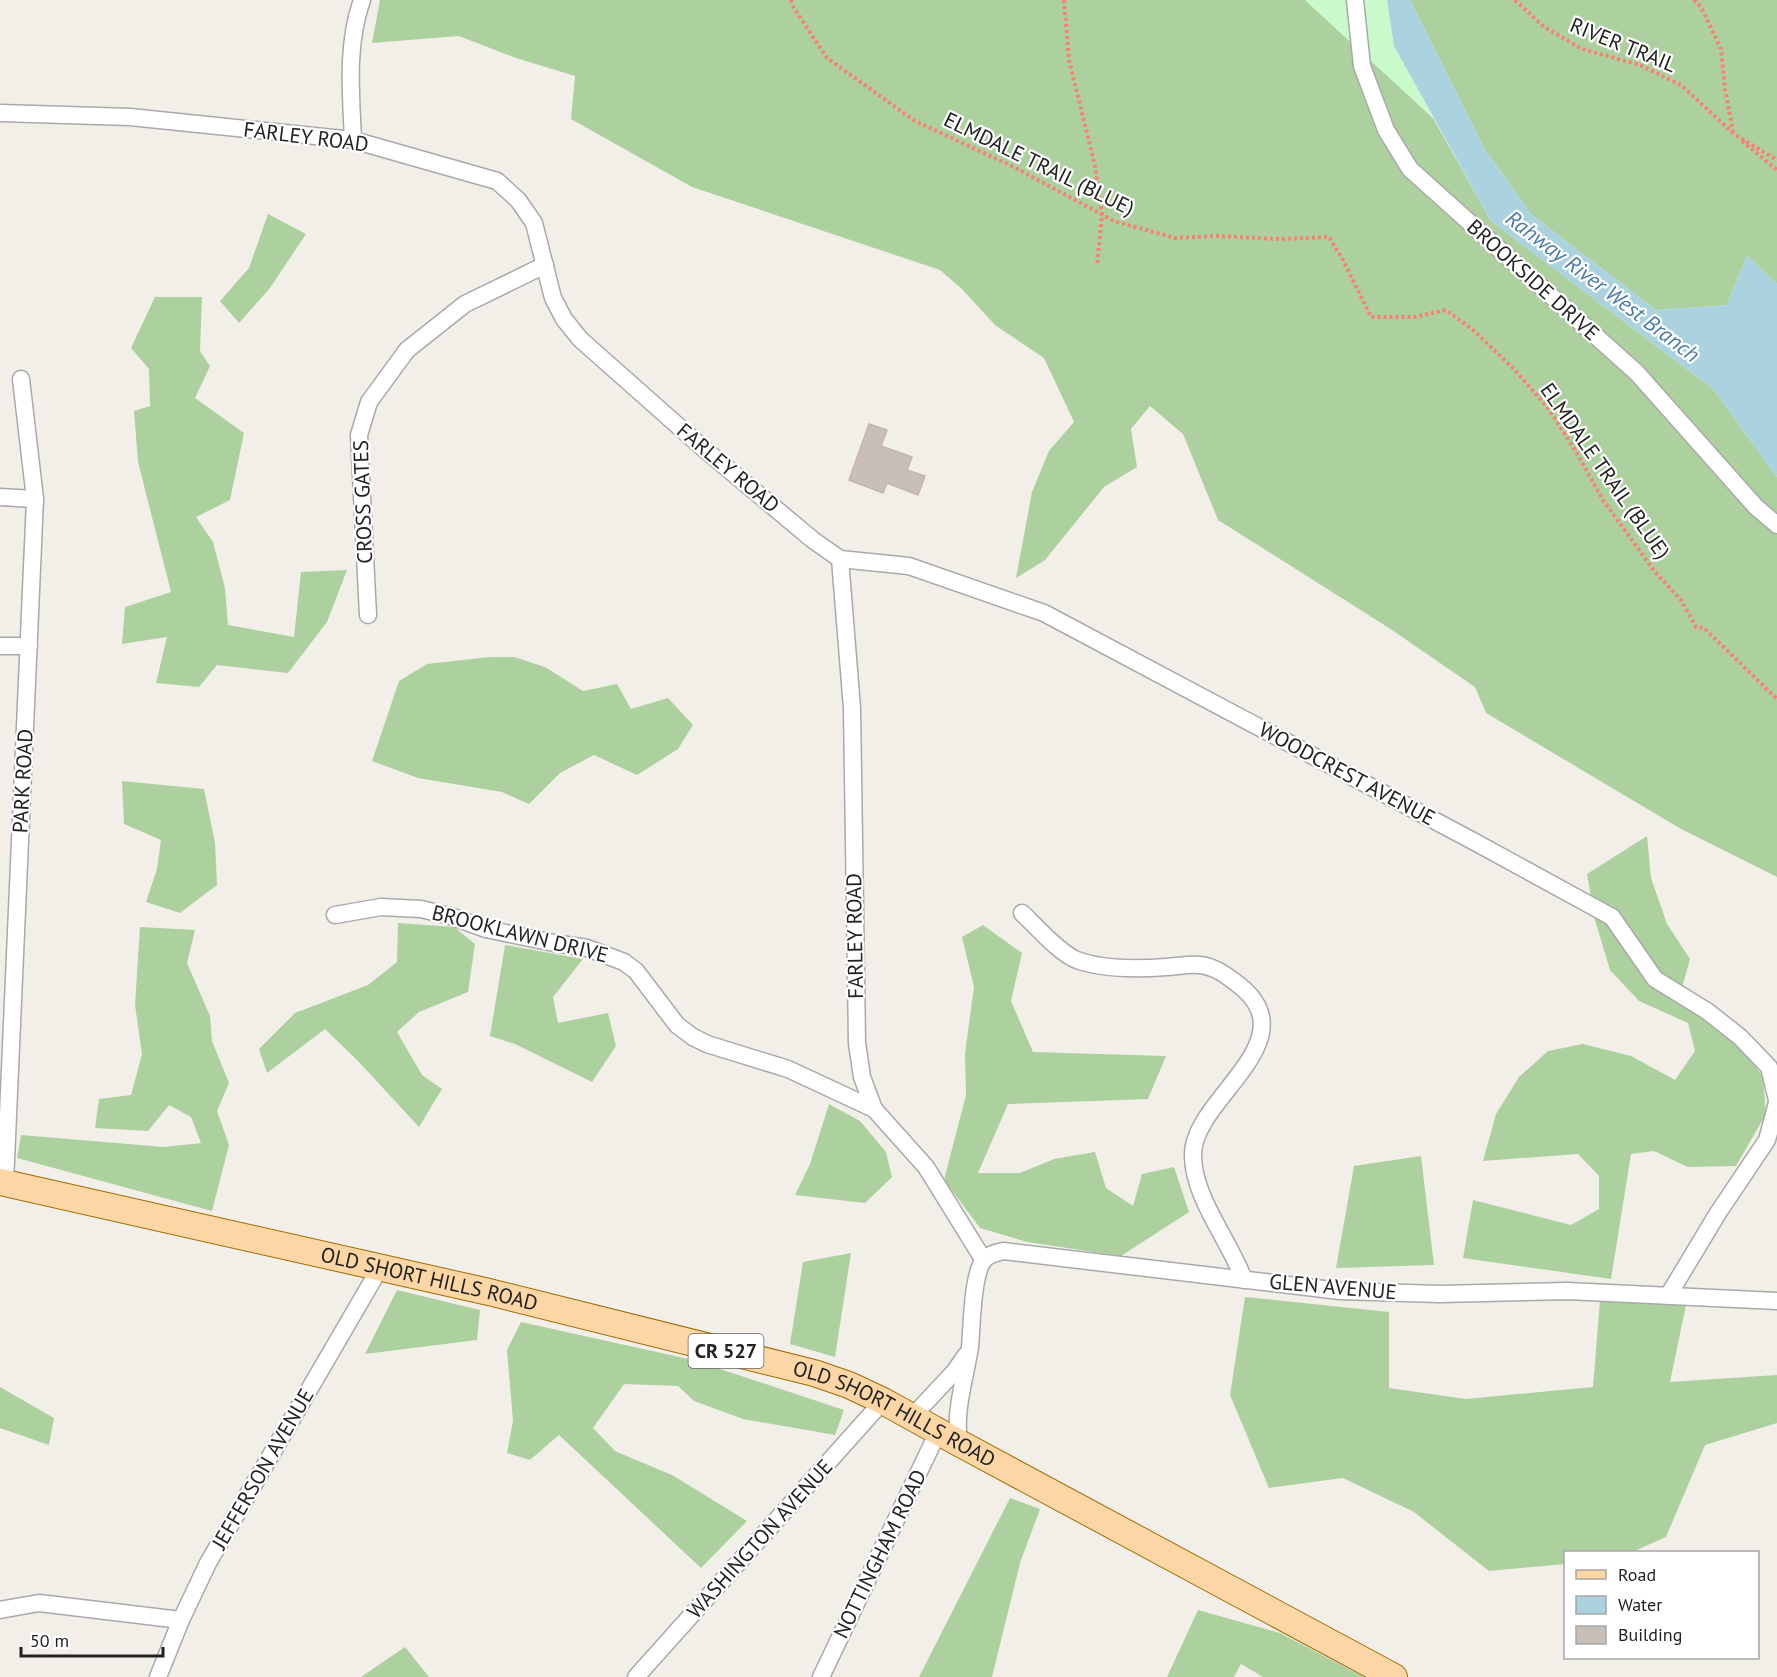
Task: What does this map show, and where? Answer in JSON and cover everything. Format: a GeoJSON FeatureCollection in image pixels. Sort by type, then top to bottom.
{"type":"FeatureCollection","features":[{"type":"Feature","properties":{"kind":"main road","name":"OLD SHORT HILLS ROAD"},"geometry":{"type":"LineString","coordinates":[[2,1182],[489,1292],[814,1373],[849,1385],[883,1401],[1394,1677]]}},
{"type":"Feature","properties":{"kind":"street"},"geometry":{"type":"LineString","coordinates":[[353,140],[350,60],[357,14],[362,0]]}},
{"type":"Feature","properties":{"kind":"street","name":"BROOKSIDE DRIVE"},"geometry":{"type":"LineString","coordinates":[[1355,0],[1362,66],[1386,130],[1410,169],[1637,373],[1756,507],[1777,525]]}},
{"type":"Feature","properties":{"kind":"street","name":"FARLEY ROAD"},"geometry":{"type":"LineString","coordinates":[[0,113],[130,117],[353,140],[497,181],[518,201],[534,223],[553,298],[564,319],[580,339],[703,448],[813,540],[840,559],[852,708],[857,1042],[862,1077],[874,1108],[926,1167],[983,1259]]}},
{"type":"Feature","properties":{"kind":"street","name":"CROSS GATES"},"geometry":{"type":"LineString","coordinates":[[368,615],[359,435],[369,402],[407,350],[465,304],[545,266]]}},
{"type":"Feature","properties":{"kind":"street","name":"PARK ROAD"},"geometry":{"type":"LineString","coordinates":[[2,1182],[35,499],[21,379]]}},
{"type":"Feature","properties":{"kind":"street"},"geometry":{"type":"LineString","coordinates":[[0,497],[35,499]]}},
{"type":"Feature","properties":{"kind":"street","name":"WOODCREST AVENUE"},"geometry":{"type":"LineString","coordinates":[[840,559],[909,566],[1044,613],[1612,917],[1655,979],[1707,1011],[1740,1037],[1769,1067],[1777,1102],[1767,1140],[1718,1213],[1668,1296]]}},
{"type":"Feature","properties":{"kind":"street"},"geometry":{"type":"LineString","coordinates":[[0,646],[28,646]]}},
{"type":"Feature","properties":{"kind":"street","name":"BROOKLAWN DRIVE"},"geometry":{"type":"LineString","coordinates":[[335,915],[381,907],[421,909],[450,916],[486,929],[587,948],[624,962],[636,971],[677,1025],[693,1037],[707,1044],[788,1070],[874,1108]]}},
{"type":"Feature","properties":{"kind":"street"},"geometry":{"type":"LineString","coordinates":[[1022,913],[1075,960],[1102,966],[1200,965],[1226,975],[1241,986],[1253,1000],[1260,1013],[1259,1043],[1241,1073],[1199,1131],[1193,1154],[1198,1183],[1237,1261],[1244,1280]]}},
{"type":"Feature","properties":{"kind":"street","name":"GLEN AVENUE"},"geometry":{"type":"LineString","coordinates":[[983,1259],[1003,1251],[1340,1291],[1440,1294],[1567,1291],[1777,1301]]}},
{"type":"Feature","properties":{"kind":"street"},"geometry":{"type":"LineString","coordinates":[[949,1438],[957,1431],[976,1281],[983,1259]]}},
{"type":"Feature","properties":{"kind":"street","name":"JEFFERSON AVENUE"},"geometry":{"type":"LineString","coordinates":[[158,1677],[181,1620],[208,1563],[380,1268]]}},
{"type":"Feature","properties":{"kind":"street"},"geometry":{"type":"LineString","coordinates":[[912,1417],[955,1371],[969,1349]]}},
{"type":"Feature","properties":{"kind":"street","name":"WASHINGTON AVENUE"},"geometry":{"type":"LineString","coordinates":[[636,1677],[883,1401]]}},
{"type":"Feature","properties":{"kind":"street","name":"NOTTINGHAM ROAD"},"geometry":{"type":"LineString","coordinates":[[821,1677],[949,1438]]}},
{"type":"Feature","properties":{"kind":"street"},"geometry":{"type":"LineString","coordinates":[[0,1610],[39,1603],[181,1620]]}},
{"type":"Feature","properties":{"kind":"path","name":"ELMDALE TRAIL (BLUE)"},"geometry":{"type":"LineString","coordinates":[[790,0],[827,58],[915,121],[1014,166],[1114,221],[1175,238],[1329,237],[1371,317],[1414,317],[1446,310],[1473,330],[1513,368],[1548,408],[1603,500],[1655,572],[1681,600],[1696,627],[1704,628],[1777,699]]}},
{"type":"Feature","properties":{"kind":"path"},"geometry":{"type":"LineString","coordinates":[[1064,0],[1070,60],[1095,166],[1102,215],[1097,265]]}},
{"type":"Feature","properties":{"kind":"path","name":"RIVER TRAIL"},"geometry":{"type":"LineString","coordinates":[[1515,0],[1543,26],[1582,49],[1640,65],[1682,85],[1734,134],[1777,160]]}},
{"type":"Feature","properties":{"kind":"path"},"geometry":{"type":"LineString","coordinates":[[1694,0],[1701,7],[1721,49],[1725,89],[1734,134],[1777,170]]}},
{"type":"Feature","properties":{"kind":"green space"},"geometry":{"type":"Polygon","coordinates":[[[380,0],[1305,0],[1433,118],[1491,221],[1713,389],[1777,477],[1777,877],[1681,829],[1486,713],[1475,687],[1389,628],[1218,520],[1183,434],[1150,406],[1131,429],[1137,467],[1104,487],[1045,560],[1016,578],[1032,492],[1049,451],[1074,422],[1044,358],[995,325],[962,289],[940,270],[692,187],[571,119],[575,76],[516,58],[459,36],[372,43],[380,0]]]}},
{"type":"Feature","properties":{"kind":"green space"},"geometry":{"type":"Polygon","coordinates":[[[1305,0],[1387,0],[1394,46],[1433,118],[1305,0]]]}},
{"type":"Feature","properties":{"kind":"green space"},"geometry":{"type":"Polygon","coordinates":[[[1410,0],[1777,0],[1777,284],[1747,255],[1727,305],[1656,310],[1532,215],[1485,150],[1410,0]]]}},
{"type":"Feature","properties":{"kind":"green space"},"geometry":{"type":"Polygon","coordinates":[[[268,214],[306,234],[270,288],[239,323],[220,301],[249,268],[268,214]]]}},
{"type":"Feature","properties":{"kind":"green space"},"geometry":{"type":"Polygon","coordinates":[[[155,297],[202,297],[200,351],[210,366],[195,398],[244,433],[230,500],[196,517],[213,542],[225,588],[228,625],[294,637],[301,572],[347,570],[327,622],[288,673],[217,665],[199,687],[156,683],[167,637],[122,644],[125,607],[171,592],[138,462],[134,411],[150,406],[149,369],[131,348],[155,297]]]}},
{"type":"Feature","properties":{"kind":"green space"},"geometry":{"type":"Polygon","coordinates":[[[490,657],[514,657],[545,667],[583,691],[617,684],[631,709],[668,698],[693,725],[678,749],[637,775],[594,755],[560,773],[529,804],[502,792],[418,778],[372,761],[399,681],[427,664],[490,657]]]}},
{"type":"Feature","properties":{"kind":"green space"},"geometry":{"type":"Polygon","coordinates":[[[122,781],[204,789],[215,843],[217,885],[180,913],[146,902],[157,869],[161,840],[124,824],[122,781]]]}},
{"type":"Feature","properties":{"kind":"green space"},"geometry":{"type":"Polygon","coordinates":[[[1647,836],[1651,878],[1667,924],[1690,959],[1678,1002],[1739,1042],[1763,1077],[1766,1114],[1736,1166],[1688,1167],[1654,1151],[1631,1154],[1611,1279],[1463,1258],[1473,1200],[1571,1225],[1599,1209],[1599,1176],[1578,1154],[1483,1161],[1496,1114],[1519,1077],[1548,1051],[1583,1044],[1631,1056],[1675,1080],[1695,1051],[1688,1023],[1639,1001],[1610,970],[1595,920],[1587,874],[1647,836]]]}},
{"type":"Feature","properties":{"kind":"green space"},"geometry":{"type":"Polygon","coordinates":[[[398,923],[454,927],[475,944],[468,992],[419,1012],[397,1032],[422,1075],[442,1089],[419,1127],[325,1029],[267,1073],[259,1049],[295,1013],[368,985],[397,962],[398,923]]]}},
{"type":"Feature","properties":{"kind":"green space"},"geometry":{"type":"Polygon","coordinates":[[[983,925],[1022,953],[1011,1001],[1033,1052],[1166,1056],[1148,1099],[1008,1104],[978,1173],[1020,1173],[1054,1159],[1095,1152],[1106,1188],[1133,1206],[1142,1174],[1174,1167],[1189,1212],[1121,1256],[1027,1242],[980,1228],[944,1180],[966,1095],[965,1053],[974,987],[962,937],[983,925]]]}},
{"type":"Feature","properties":{"kind":"green space"},"geometry":{"type":"Polygon","coordinates":[[[140,927],[195,930],[187,963],[210,1016],[212,1041],[229,1083],[217,1111],[229,1145],[212,1211],[17,1158],[21,1135],[164,1147],[201,1143],[191,1117],[169,1105],[148,1131],[95,1128],[99,1099],[131,1095],[142,1054],[135,1005],[140,927]]]}},
{"type":"Feature","properties":{"kind":"green space"},"geometry":{"type":"Polygon","coordinates":[[[505,945],[583,959],[553,997],[558,1023],[608,1013],[616,1046],[592,1082],[515,1044],[490,1036],[505,945]]]}},
{"type":"Feature","properties":{"kind":"green space"},"geometry":{"type":"Polygon","coordinates":[[[829,1104],[860,1121],[886,1152],[892,1177],[865,1203],[795,1195],[810,1164],[829,1104]]]}},
{"type":"Feature","properties":{"kind":"green space"},"geometry":{"type":"Polygon","coordinates":[[[1421,1156],[1434,1265],[1336,1268],[1354,1166],[1421,1156]]]}},
{"type":"Feature","properties":{"kind":"green space"},"geometry":{"type":"Polygon","coordinates":[[[851,1253],[835,1357],[790,1344],[803,1262],[851,1253]]]}},
{"type":"Feature","properties":{"kind":"green space"},"geometry":{"type":"Polygon","coordinates":[[[397,1290],[480,1310],[477,1340],[365,1354],[397,1290]]]}},
{"type":"Feature","properties":{"kind":"green space"},"geometry":{"type":"Polygon","coordinates":[[[1245,1297],[1389,1312],[1389,1388],[1466,1399],[1593,1387],[1600,1301],[1686,1305],[1670,1382],[1777,1375],[1777,1423],[1705,1445],[1666,1537],[1634,1551],[1564,1551],[1564,1564],[1489,1571],[1414,1512],[1343,1478],[1269,1488],[1230,1395],[1245,1297]]]}},
{"type":"Feature","properties":{"kind":"green space"},"geometry":{"type":"Polygon","coordinates":[[[521,1322],[693,1360],[844,1410],[835,1435],[743,1419],[694,1401],[678,1386],[624,1384],[593,1428],[615,1451],[672,1475],[747,1521],[701,1568],[559,1435],[530,1460],[507,1453],[513,1421],[507,1350],[521,1322]]]}},
{"type":"Feature","properties":{"kind":"green space"},"geometry":{"type":"Polygon","coordinates":[[[0,1387],[54,1418],[49,1445],[0,1428],[0,1387]]]}},
{"type":"Feature","properties":{"kind":"green space"},"geometry":{"type":"Polygon","coordinates":[[[1010,1498],[1040,1509],[1020,1563],[992,1677],[919,1677],[1010,1498]]]}},
{"type":"Feature","properties":{"kind":"green space"},"geometry":{"type":"Polygon","coordinates":[[[1198,1610],[1280,1633],[1364,1677],[1263,1677],[1241,1664],[1234,1677],[1167,1677],[1198,1610]]]}},
{"type":"Feature","properties":{"kind":"green space"},"geometry":{"type":"Polygon","coordinates":[[[405,1647],[429,1677],[361,1677],[405,1647]]]}},
{"type":"Feature","properties":{"kind":"water","name":"Rahway River West Branch"},"geometry":{"type":"Polygon","coordinates":[[[1387,0],[1410,0],[1485,150],[1532,215],[1656,310],[1727,305],[1747,255],[1777,284],[1777,477],[1713,389],[1491,221],[1394,46],[1387,0]]]}},
{"type":"Feature","properties":{"kind":"building"},"geometry":{"type":"Polygon","coordinates":[[[869,424],[887,430],[881,446],[912,457],[907,470],[925,476],[918,495],[887,483],[883,493],[849,480],[869,424]]]}}]}
